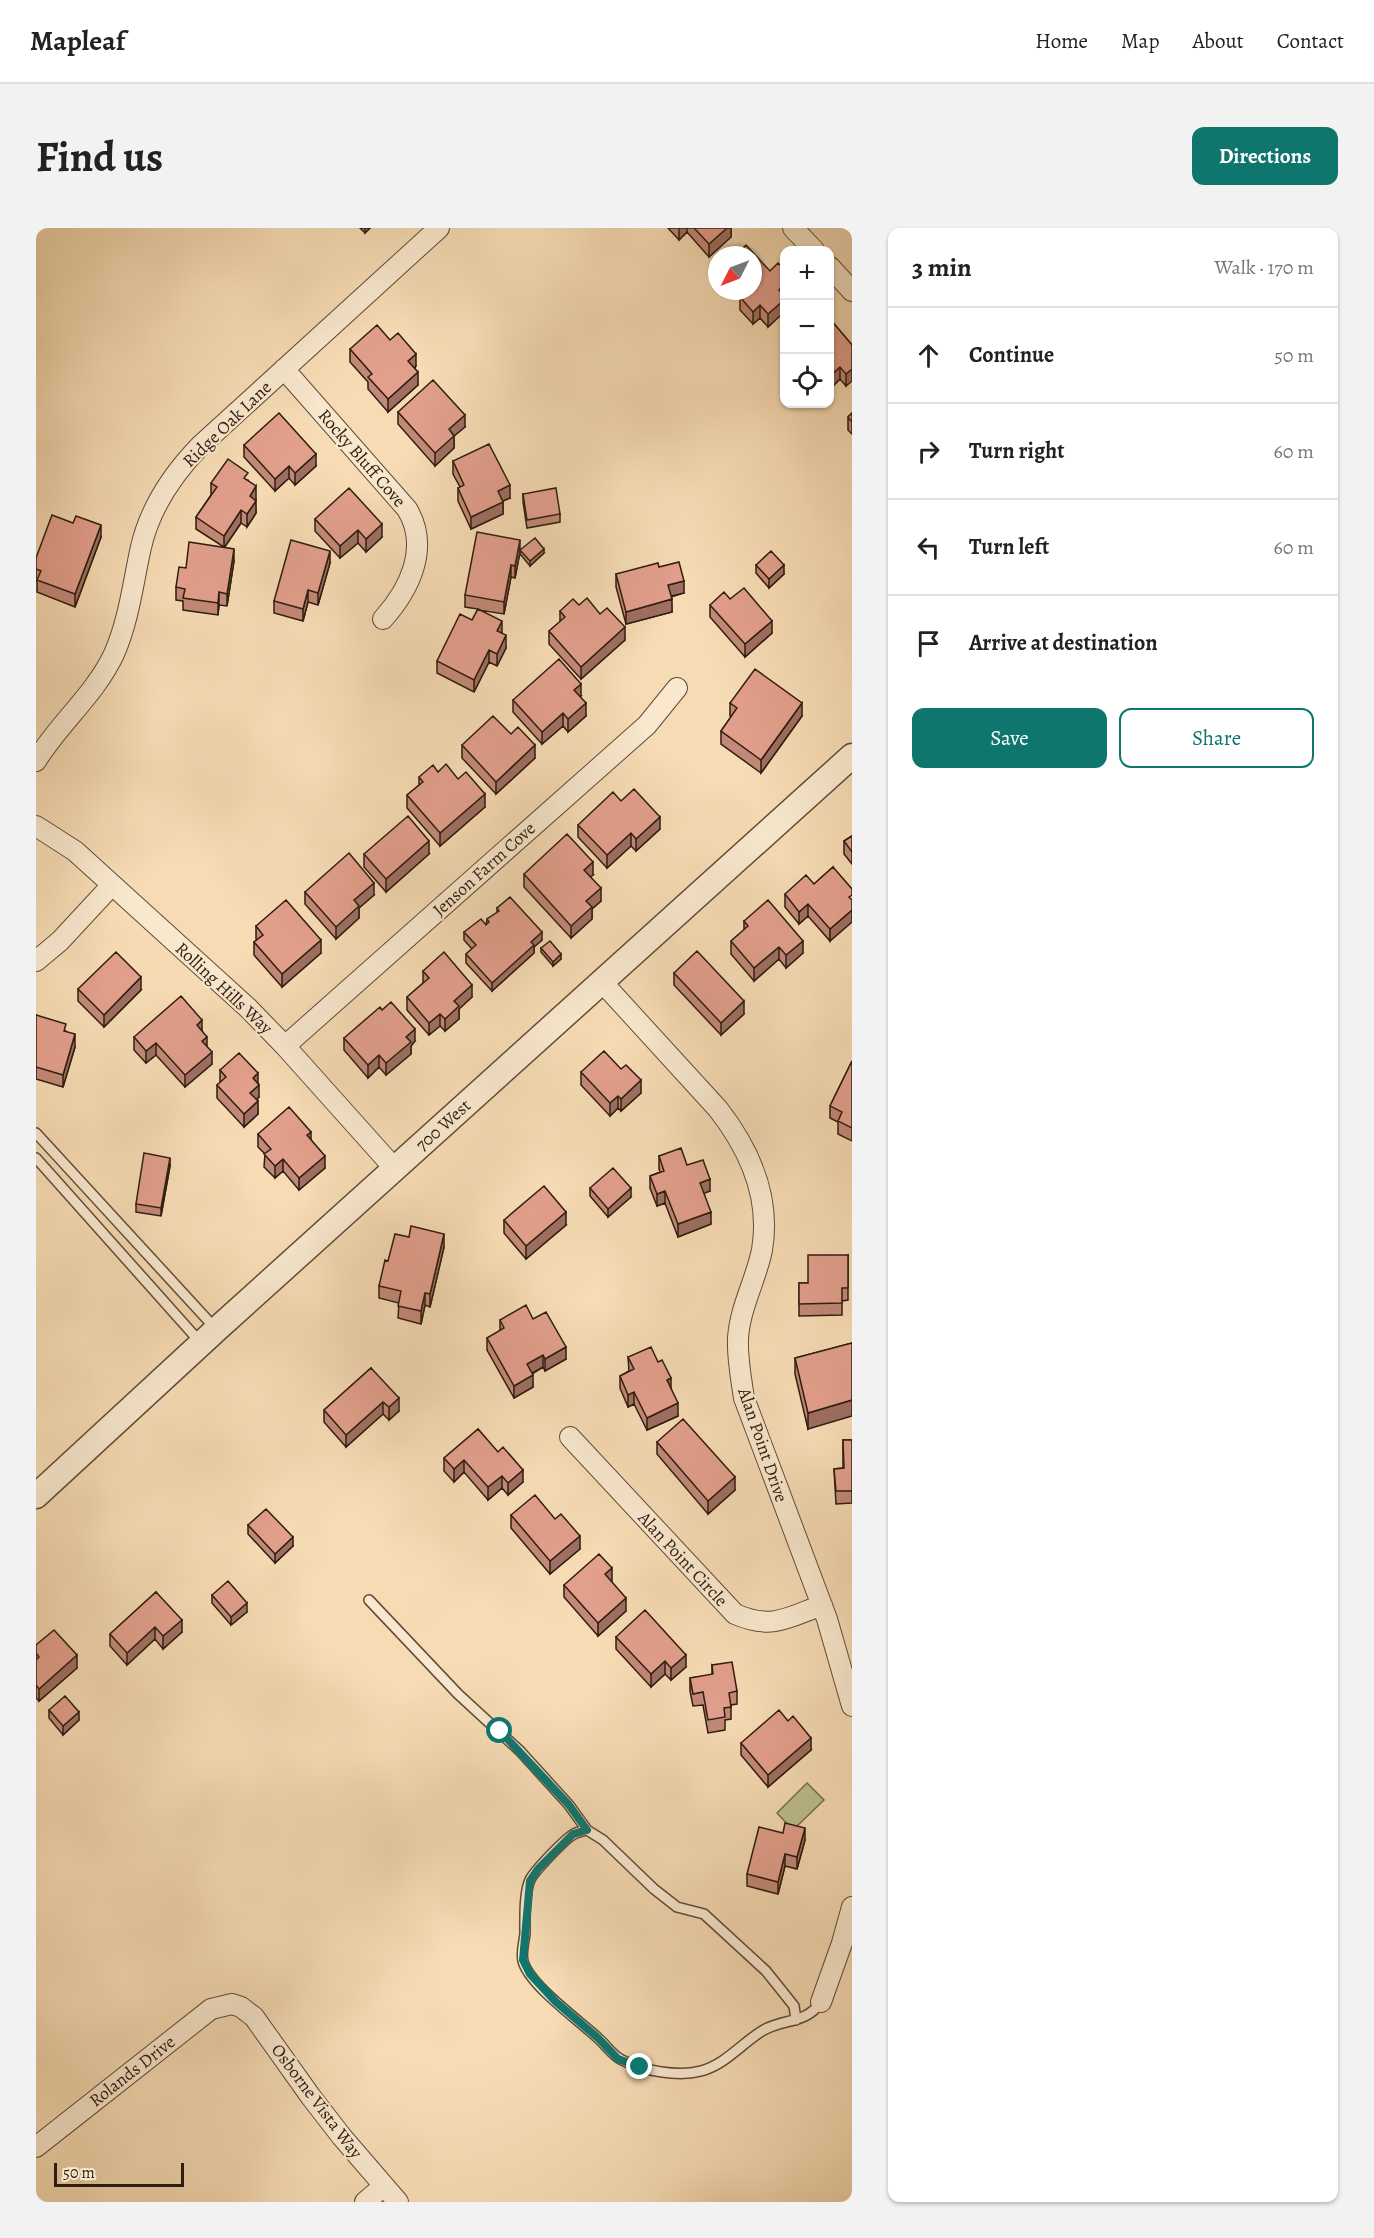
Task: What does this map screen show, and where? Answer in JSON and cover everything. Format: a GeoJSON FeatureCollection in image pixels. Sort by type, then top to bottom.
{"type":"FeatureCollection","features":[{"type":"Feature","properties":{"kind":"street","name":"Ridge Oak Lane"},"geometry":{"type":"LineString","coordinates":[[36,761],[64,723],[84,702],[106,669],[115,650],[130,604],[145,531],[166,488],[185,462],[439,228]]}},
{"type":"Feature","properties":{"kind":"street"},"geometry":{"type":"LineString","coordinates":[[793,228],[810,246]]}},
{"type":"Feature","properties":{"kind":"street"},"geometry":{"type":"LineString","coordinates":[[834,271],[852,291]]}},
{"type":"Feature","properties":{"kind":"street","name":"Rocky Bluff Cove"},"geometry":{"type":"LineString","coordinates":[[284,369],[407,509],[415,526],[418,548],[416,561],[403,593],[383,619]]}},
{"type":"Feature","properties":{"kind":"street","name":"Jenson Farm Cove"},"geometry":{"type":"LineString","coordinates":[[285,1046],[647,724],[677,688]]}},
{"type":"Feature","properties":{"kind":"street","name":"700 West"},"geometry":{"type":"LineString","coordinates":[[36,1496],[852,756]]}},
{"type":"Feature","properties":{"kind":"street","name":"Rolling Hills Way"},"geometry":{"type":"LineString","coordinates":[[36,826],[75,851],[217,980],[285,1046],[395,1169]]}},
{"type":"Feature","properties":{"kind":"street"},"geometry":{"type":"LineString","coordinates":[[36,961],[60,941],[112,885]]}},
{"type":"Feature","properties":{"kind":"street","name":"Alan Point Drive"},"geometry":{"type":"LineString","coordinates":[[603,982],[718,1109],[750,1156],[760,1185],[764,1217],[762,1250],[743,1309],[738,1338],[744,1398],[822,1605],[843,1668],[852,1706]]}},
{"type":"Feature","properties":{"kind":"street","name":"Alan Point Circle"},"geometry":{"type":"LineString","coordinates":[[570,1437],[735,1614],[752,1622],[770,1623],[822,1605]]}},
{"type":"Feature","properties":{"kind":"street"},"geometry":{"type":"LineString","coordinates":[[821,2002],[852,1907]]}},
{"type":"Feature","properties":{"kind":"street","name":"Rolands Drive"},"geometry":{"type":"LineString","coordinates":[[36,2147],[211,2009],[232,2004]]}},
{"type":"Feature","properties":{"kind":"street","name":"Osborne Vista Way"},"geometry":{"type":"LineString","coordinates":[[232,2004],[248,2011],[254,2017],[311,2097],[398,2202]]}},
{"type":"Feature","properties":{"kind":"street"},"geometry":{"type":"LineString","coordinates":[[365,2202],[384,2186]]}},
{"type":"Feature","properties":{"kind":"lane"},"geometry":{"type":"LineString","coordinates":[[36,1133],[209,1337]]}},
{"type":"Feature","properties":{"kind":"lane"},"geometry":{"type":"LineString","coordinates":[[36,1158],[209,1337]]}},
{"type":"Feature","properties":{"kind":"lane"},"geometry":{"type":"LineString","coordinates":[[369,1600],[458,1694],[520,1750],[569,1805],[587,1830],[603,1840],[654,1888],[677,1906],[704,1914],[766,1971],[794,2006],[796,2020]]}},
{"type":"Feature","properties":{"kind":"lane"},"geometry":{"type":"LineString","coordinates":[[587,1830],[573,1834],[538,1869],[530,1881],[523,1960],[530,1974],[556,2002],[598,2038],[618,2059],[640,2067],[667,2072],[701,2071],[729,2057],[764,2030],[813,2013],[821,2002]]}},
{"type":"Feature","properties":{"kind":"green space"},"geometry":{"type":"Polygon","coordinates":[[[807,1783],[824,1800],[793,1830],[777,1813],[807,1783]]]}},
{"type":"Feature","properties":{"kind":"building"},"geometry":{"type":"Polygon","coordinates":[[[694,228],[727,228],[709,244],[694,228]]]}},
{"type":"Feature","properties":{"kind":"building"},"geometry":{"type":"Polygon","coordinates":[[[762,262],[770,271],[778,263],[780,265],[780,304],[768,314],[760,305],[753,312],[743,300],[762,300],[762,262]]]}},
{"type":"Feature","properties":{"kind":"building"},"geometry":{"type":"Polygon","coordinates":[[[834,324],[852,345],[852,369],[846,374],[840,367],[834,372],[834,324]]]}},
{"type":"Feature","properties":{"kind":"building"},"geometry":{"type":"Polygon","coordinates":[[[377,325],[390,340],[398,333],[416,354],[408,361],[418,372],[388,399],[368,377],[372,374],[350,349],[377,325]]]}},
{"type":"Feature","properties":{"kind":"building"},"geometry":{"type":"Polygon","coordinates":[[[433,380],[465,415],[449,429],[454,436],[435,453],[398,412],[433,380]]]}},
{"type":"Feature","properties":{"kind":"building"},"geometry":{"type":"Polygon","coordinates":[[[279,413],[316,454],[295,473],[289,466],[275,479],[244,445],[279,413]]]}},
{"type":"Feature","properties":{"kind":"building"},"geometry":{"type":"Polygon","coordinates":[[[489,444],[510,485],[498,491],[503,502],[471,517],[458,488],[464,485],[453,461],[489,444]]]}},
{"type":"Feature","properties":{"kind":"building"},"geometry":{"type":"Polygon","coordinates":[[[228,459],[248,473],[244,478],[256,486],[250,496],[256,501],[247,514],[241,510],[224,536],[196,517],[217,487],[211,483],[228,459]]]}},
{"type":"Feature","properties":{"kind":"building"},"geometry":{"type":"Polygon","coordinates":[[[349,488],[382,524],[366,539],[358,530],[340,546],[315,519],[349,488]]]}},
{"type":"Feature","properties":{"kind":"building"},"geometry":{"type":"Polygon","coordinates":[[[556,488],[560,514],[527,520],[523,494],[556,488]]]}},
{"type":"Feature","properties":{"kind":"building"},"geometry":{"type":"Polygon","coordinates":[[[52,515],[73,523],[76,516],[101,525],[75,594],[37,580],[41,571],[36,569],[36,558],[52,515]]]}},
{"type":"Feature","properties":{"kind":"building"},"geometry":{"type":"Polygon","coordinates":[[[477,532],[520,540],[515,566],[511,565],[504,602],[465,595],[477,532]]]}},
{"type":"Feature","properties":{"kind":"building"},"geometry":{"type":"Polygon","coordinates":[[[535,538],[544,549],[530,561],[520,550],[535,538]]]}},
{"type":"Feature","properties":{"kind":"building"},"geometry":{"type":"Polygon","coordinates":[[[291,540],[330,551],[318,593],[308,590],[303,609],[274,601],[291,540]]]}},
{"type":"Feature","properties":{"kind":"building"},"geometry":{"type":"Polygon","coordinates":[[[189,542],[234,549],[227,594],[219,592],[218,603],[183,598],[185,589],[176,587],[179,567],[186,568],[189,542]]]}},
{"type":"Feature","properties":{"kind":"building"},"geometry":{"type":"Polygon","coordinates":[[[771,551],[784,565],[769,579],[756,565],[771,551]]]}},
{"type":"Feature","properties":{"kind":"building"},"geometry":{"type":"Polygon","coordinates":[[[679,562],[684,581],[668,585],[672,599],[626,612],[616,574],[658,563],[659,567],[679,562]]]}},
{"type":"Feature","properties":{"kind":"building"},"geometry":{"type":"Polygon","coordinates":[[[744,588],[772,621],[745,644],[710,605],[724,592],[730,599],[744,588]]]}},
{"type":"Feature","properties":{"kind":"building"},"geometry":{"type":"Polygon","coordinates":[[[587,598],[600,614],[607,608],[625,627],[581,667],[549,631],[565,617],[560,611],[573,599],[579,605],[587,598]]]}},
{"type":"Feature","properties":{"kind":"building"},"geometry":{"type":"Polygon","coordinates":[[[478,609],[502,621],[497,631],[506,635],[497,654],[489,650],[474,680],[437,661],[460,614],[472,620],[478,609]]]}},
{"type":"Feature","properties":{"kind":"building"},"geometry":{"type":"Polygon","coordinates":[[[559,659],[581,684],[574,690],[586,703],[568,719],[563,713],[542,732],[513,700],[559,659]]]}},
{"type":"Feature","properties":{"kind":"building"},"geometry":{"type":"Polygon","coordinates":[[[755,669],[802,703],[761,760],[721,731],[737,708],[730,703],[755,669]]]}},
{"type":"Feature","properties":{"kind":"building"},"geometry":{"type":"Polygon","coordinates":[[[493,716],[511,734],[518,727],[535,745],[496,782],[462,745],[493,716]]]}},
{"type":"Feature","properties":{"kind":"building"},"geometry":{"type":"Polygon","coordinates":[[[446,764],[458,779],[466,772],[485,794],[440,833],[407,795],[423,782],[419,777],[433,765],[438,772],[446,764]]]}},
{"type":"Feature","properties":{"kind":"building"},"geometry":{"type":"Polygon","coordinates":[[[634,789],[660,817],[636,839],[631,833],[607,855],[578,825],[613,792],[621,801],[634,789]]]}},
{"type":"Feature","properties":{"kind":"building"},"geometry":{"type":"Polygon","coordinates":[[[408,816],[429,841],[386,879],[364,854],[408,816]]]}},
{"type":"Feature","properties":{"kind":"building"},"geometry":{"type":"Polygon","coordinates":[[[567,834],[593,862],[584,870],[601,888],[586,901],[592,907],[571,926],[524,874],[567,834]]]}},
{"type":"Feature","properties":{"kind":"building"},"geometry":{"type":"Polygon","coordinates":[[[852,836],[852,852],[844,841],[852,836]]]}},
{"type":"Feature","properties":{"kind":"building"},"geometry":{"type":"Polygon","coordinates":[[[349,853],[374,883],[354,900],[359,906],[336,927],[305,892],[349,853]]]}},
{"type":"Feature","properties":{"kind":"building"},"geometry":{"type":"Polygon","coordinates":[[[833,867],[852,889],[852,895],[849,897],[852,900],[852,910],[830,929],[808,904],[799,912],[785,894],[806,875],[814,884],[833,867]]]}},
{"type":"Feature","properties":{"kind":"building"},"geometry":{"type":"Polygon","coordinates":[[[510,897],[542,932],[531,942],[534,945],[492,983],[466,954],[476,945],[464,932],[481,919],[486,925],[489,922],[487,919],[499,911],[497,908],[510,897]]]}},
{"type":"Feature","properties":{"kind":"building"},"geometry":{"type":"Polygon","coordinates":[[[286,900],[321,940],[282,974],[254,942],[263,935],[256,926],[286,900]]]}},
{"type":"Feature","properties":{"kind":"building"},"geometry":{"type":"Polygon","coordinates":[[[768,900],[803,941],[786,955],[779,947],[754,968],[731,941],[748,926],[744,921],[768,900]]]}},
{"type":"Feature","properties":{"kind":"building"},"geometry":{"type":"Polygon","coordinates":[[[550,941],[561,954],[553,962],[541,948],[550,941]]]}},
{"type":"Feature","properties":{"kind":"building"},"geometry":{"type":"Polygon","coordinates":[[[697,951],[744,1001],[721,1023],[674,973],[697,951]]]}},
{"type":"Feature","properties":{"kind":"building"},"geometry":{"type":"Polygon","coordinates":[[[116,952],[141,977],[104,1015],[78,989],[116,952]]]}},
{"type":"Feature","properties":{"kind":"building"},"geometry":{"type":"Polygon","coordinates":[[[444,952],[472,985],[454,1001],[459,1006],[445,1019],[440,1014],[429,1023],[407,997],[429,978],[423,971],[444,952]]]}},
{"type":"Feature","properties":{"kind":"building"},"geometry":{"type":"Polygon","coordinates":[[[181,996],[202,1020],[197,1025],[207,1037],[202,1041],[212,1052],[185,1075],[156,1043],[146,1051],[134,1037],[181,996]]]}},
{"type":"Feature","properties":{"kind":"building"},"geometry":{"type":"Polygon","coordinates":[[[391,1002],[415,1029],[406,1037],[411,1042],[386,1063],[379,1055],[368,1065],[344,1038],[380,1007],[382,1010],[391,1002]]]}},
{"type":"Feature","properties":{"kind":"building"},"geometry":{"type":"Polygon","coordinates":[[[36,1015],[66,1024],[64,1031],[75,1034],[63,1075],[36,1067],[36,1015]]]}},
{"type":"Feature","properties":{"kind":"building"},"geometry":{"type":"Polygon","coordinates":[[[604,1051],[621,1069],[626,1065],[641,1080],[621,1099],[618,1096],[610,1103],[581,1072],[604,1051]]]}},
{"type":"Feature","properties":{"kind":"building"},"geometry":{"type":"Polygon","coordinates":[[[239,1053],[258,1073],[253,1078],[259,1085],[250,1093],[258,1101],[244,1114],[217,1085],[226,1077],[220,1070],[239,1053]]]}},
{"type":"Feature","properties":{"kind":"building"},"geometry":{"type":"Polygon","coordinates":[[[852,1061],[852,1128],[838,1121],[842,1112],[830,1106],[852,1061]]]}},
{"type":"Feature","properties":{"kind":"building"},"geometry":{"type":"Polygon","coordinates":[[[289,1107],[311,1132],[307,1135],[325,1156],[299,1178],[283,1159],[275,1166],[264,1154],[271,1149],[258,1134],[289,1107]]]}},
{"type":"Feature","properties":{"kind":"building"},"geometry":{"type":"Polygon","coordinates":[[[681,1148],[687,1165],[703,1160],[710,1179],[700,1183],[711,1212],[678,1224],[665,1191],[657,1194],[650,1176],[664,1171],[659,1156],[681,1148]]]}},
{"type":"Feature","properties":{"kind":"building"},"geometry":{"type":"Polygon","coordinates":[[[144,1153],[170,1158],[161,1208],[136,1204],[144,1153]]]}},
{"type":"Feature","properties":{"kind":"building"},"geometry":{"type":"Polygon","coordinates":[[[613,1168],[631,1188],[608,1209],[590,1188],[613,1168]]]}},
{"type":"Feature","properties":{"kind":"building"},"geometry":{"type":"Polygon","coordinates":[[[544,1186],[566,1212],[526,1246],[504,1220],[544,1186]]]}},
{"type":"Feature","properties":{"kind":"building"},"geometry":{"type":"Polygon","coordinates":[[[411,1226],[444,1234],[430,1294],[425,1293],[421,1311],[398,1306],[401,1291],[379,1286],[385,1260],[388,1261],[395,1234],[409,1237],[411,1226]]]}},
{"type":"Feature","properties":{"kind":"building"},"geometry":{"type":"Polygon","coordinates":[[[808,1255],[848,1255],[848,1288],[842,1288],[842,1303],[799,1304],[799,1283],[808,1283],[808,1255]]]}},
{"type":"Feature","properties":{"kind":"building"},"geometry":{"type":"Polygon","coordinates":[[[526,1305],[533,1319],[546,1312],[566,1347],[545,1359],[543,1355],[527,1364],[533,1375],[514,1386],[487,1338],[504,1328],[500,1320],[526,1305]]]}},
{"type":"Feature","properties":{"kind":"building"},"geometry":{"type":"Polygon","coordinates":[[[852,1343],[852,1400],[808,1413],[795,1358],[852,1343]]]}},
{"type":"Feature","properties":{"kind":"building"},"geometry":{"type":"Polygon","coordinates":[[[651,1347],[658,1362],[662,1360],[671,1378],[667,1380],[678,1403],[647,1418],[634,1392],[628,1395],[620,1376],[634,1369],[628,1357],[651,1347]]]}},
{"type":"Feature","properties":{"kind":"building"},"geometry":{"type":"Polygon","coordinates":[[[371,1368],[399,1398],[389,1407],[383,1402],[346,1435],[324,1410],[371,1368]]]}},
{"type":"Feature","properties":{"kind":"building"},"geometry":{"type":"Polygon","coordinates":[[[683,1419],[735,1477],[708,1501],[657,1442],[683,1419]]]}},
{"type":"Feature","properties":{"kind":"building"},"geometry":{"type":"Polygon","coordinates":[[[478,1429],[498,1452],[503,1447],[523,1470],[508,1483],[502,1476],[488,1487],[464,1460],[454,1469],[444,1458],[478,1429]]]}},
{"type":"Feature","properties":{"kind":"building"},"geometry":{"type":"Polygon","coordinates":[[[843,1440],[852,1440],[852,1491],[836,1491],[834,1469],[844,1468],[843,1440]]]}},
{"type":"Feature","properties":{"kind":"building"},"geometry":{"type":"Polygon","coordinates":[[[535,1495],[555,1519],[561,1514],[580,1536],[550,1561],[511,1515],[535,1495]]]}},
{"type":"Feature","properties":{"kind":"building"},"geometry":{"type":"Polygon","coordinates":[[[266,1509],[293,1537],[275,1554],[248,1525],[266,1509]]]}},
{"type":"Feature","properties":{"kind":"building"},"geometry":{"type":"Polygon","coordinates":[[[599,1554],[612,1568],[605,1574],[626,1598],[598,1623],[564,1585],[599,1554]]]}},
{"type":"Feature","properties":{"kind":"building"},"geometry":{"type":"Polygon","coordinates":[[[228,1581],[247,1603],[231,1617],[212,1595],[228,1581]]]}},
{"type":"Feature","properties":{"kind":"building"},"geometry":{"type":"Polygon","coordinates":[[[156,1592],[182,1620],[163,1636],[155,1627],[127,1653],[110,1634],[156,1592]]]}},
{"type":"Feature","properties":{"kind":"building"},"geometry":{"type":"Polygon","coordinates":[[[645,1610],[686,1655],[671,1668],[665,1661],[651,1674],[616,1637],[645,1610]]]}},
{"type":"Feature","properties":{"kind":"building"},"geometry":{"type":"Polygon","coordinates":[[[54,1630],[77,1655],[39,1689],[36,1685],[36,1660],[39,1657],[36,1653],[36,1645],[54,1630]]]}},
{"type":"Feature","properties":{"kind":"building"},"geometry":{"type":"Polygon","coordinates":[[[732,1662],[737,1691],[729,1693],[731,1707],[724,1708],[725,1717],[708,1720],[703,1692],[693,1694],[690,1678],[713,1674],[712,1665],[732,1662]]]}},
{"type":"Feature","properties":{"kind":"building"},"geometry":{"type":"Polygon","coordinates":[[[65,1696],[79,1712],[63,1726],[49,1710],[65,1696]]]}},
{"type":"Feature","properties":{"kind":"building"},"geometry":{"type":"Polygon","coordinates":[[[779,1710],[788,1721],[793,1716],[811,1738],[768,1775],[741,1743],[779,1710]]]}},
{"type":"Feature","properties":{"kind":"building"},"geometry":{"type":"Polygon","coordinates":[[[785,1823],[805,1828],[797,1857],[785,1854],[778,1882],[747,1874],[759,1827],[783,1833],[785,1823]]]}},
{"type":"Feature","properties":{"kind":"route"},"geometry":{"type":"LineString","coordinates":[[500,1731],[569,1805],[587,1830],[573,1834],[538,1869],[530,1881],[523,1960],[530,1974],[556,2002],[598,2038],[618,2059],[640,2067]]}}]}
